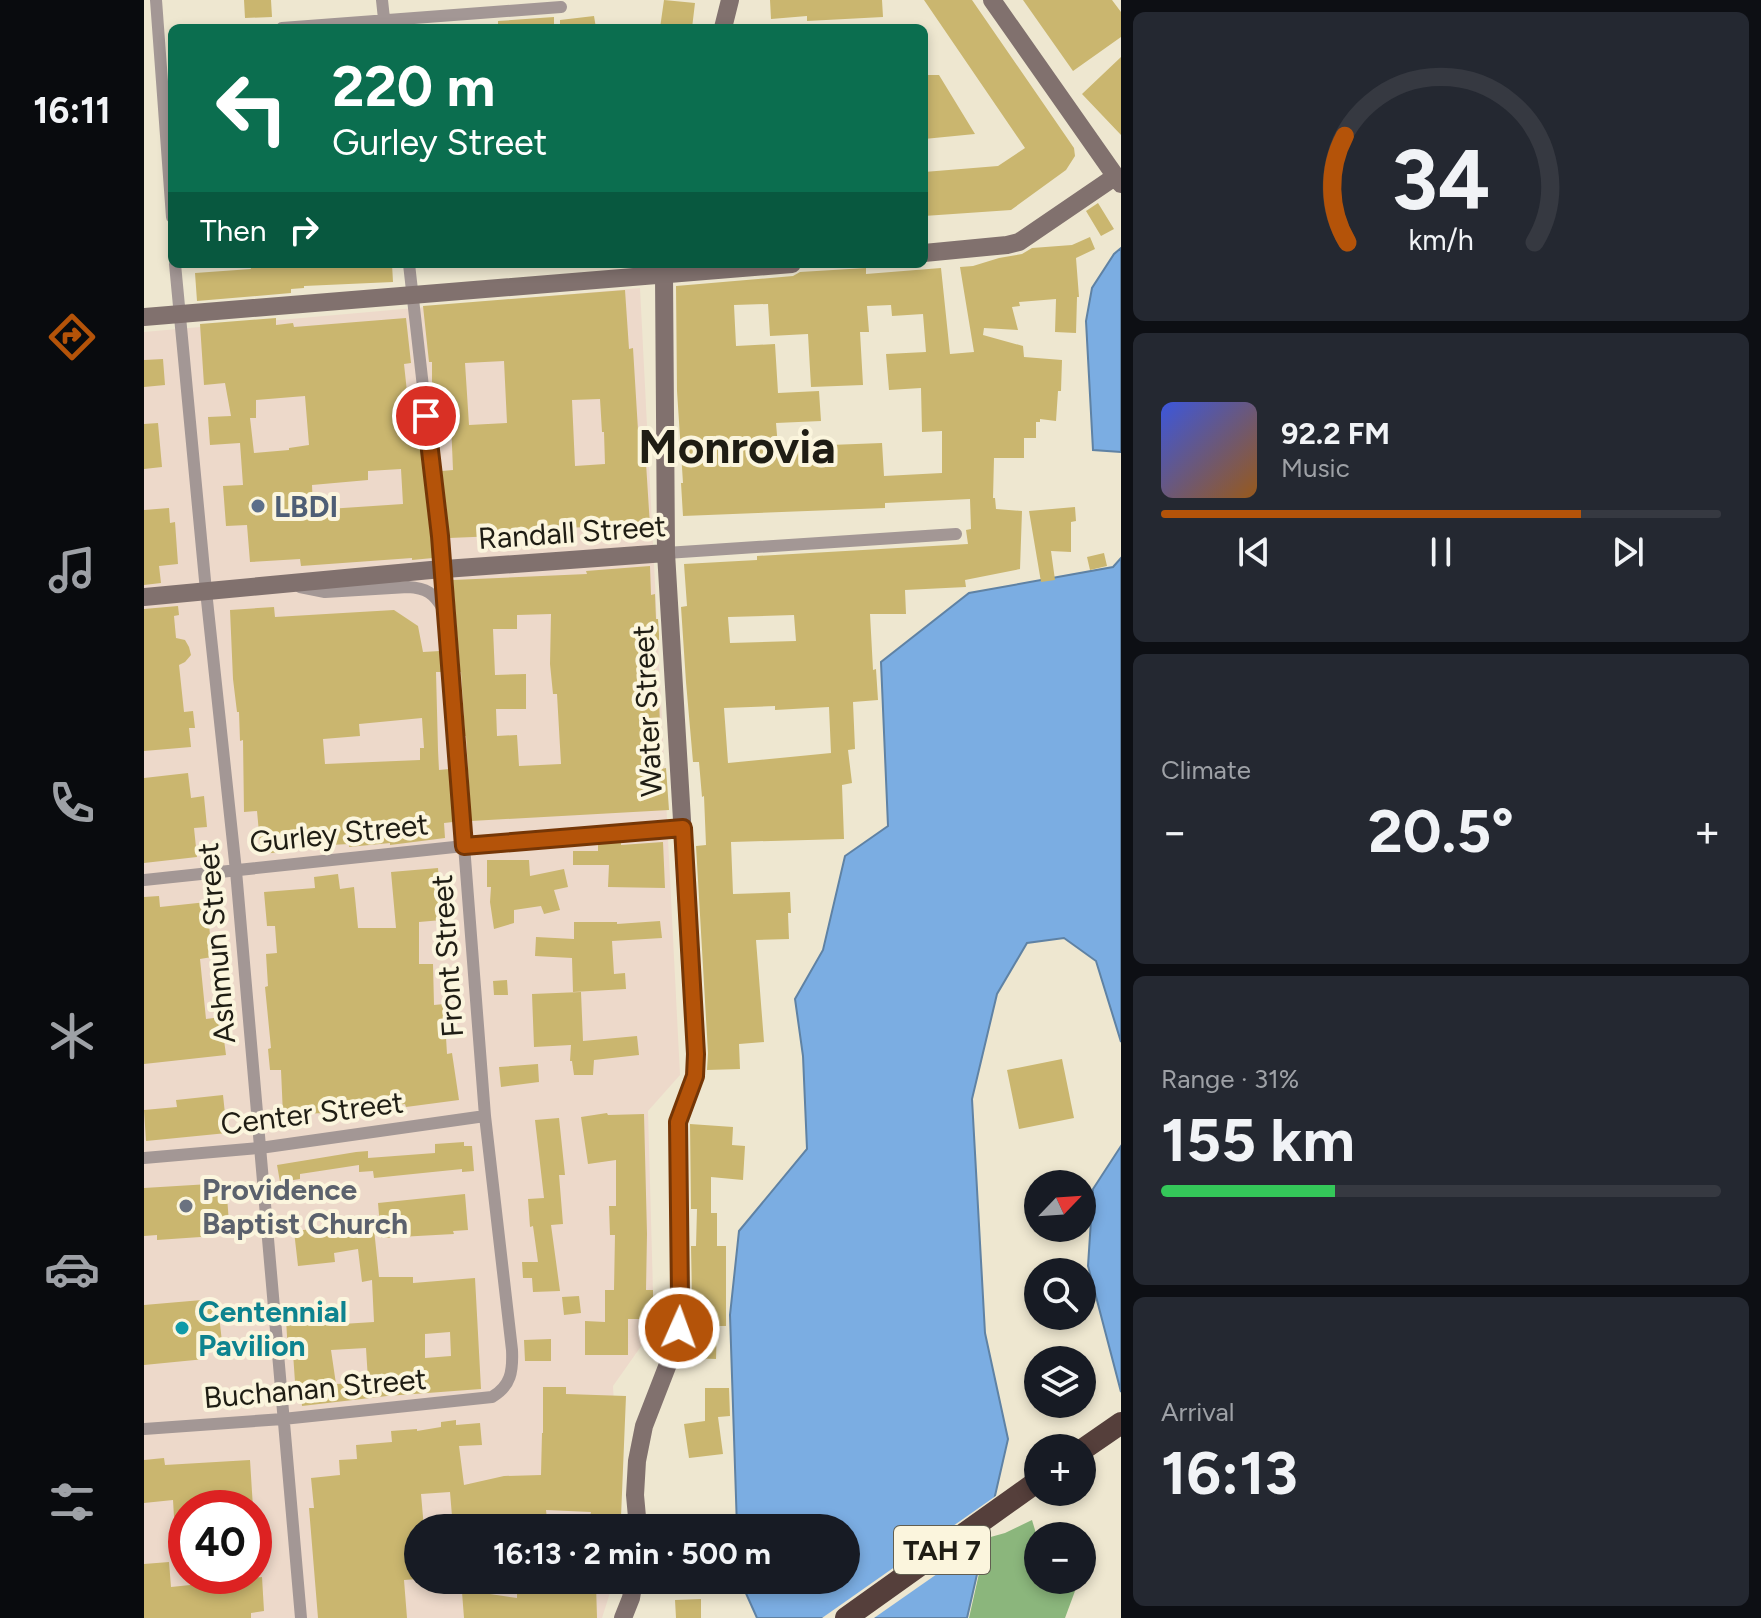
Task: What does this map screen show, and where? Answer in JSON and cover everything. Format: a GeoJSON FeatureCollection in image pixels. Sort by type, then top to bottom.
{"type":"FeatureCollection","features":[{"type":"Feature","properties":{"kind":"highway"},"geometry":{"type":"LineString","coordinates":[[1096,1440],[1121,1423]]}},
{"type":"Feature","properties":{"kind":"highway","name":"TAH 7"},"geometry":{"type":"LineString","coordinates":[[846,1618],[1024,1491]]}},
{"type":"Feature","properties":{"kind":"street"},"geometry":{"type":"LineString","coordinates":[[156,0],[168,163]]}},
{"type":"Feature","properties":{"kind":"street"},"geometry":{"type":"LineString","coordinates":[[382,0],[384,24]]}},
{"type":"Feature","properties":{"kind":"street"},"geometry":{"type":"LineString","coordinates":[[724,24],[730,0]]}},
{"type":"Feature","properties":{"kind":"street"},"geometry":{"type":"LineString","coordinates":[[928,253],[1019,242],[1118,180],[992,0]]}},
{"type":"Feature","properties":{"kind":"street"},"geometry":{"type":"LineString","coordinates":[[394,24],[561,7]]}},
{"type":"Feature","properties":{"kind":"street","name":"Ashmun Street"},"geometry":{"type":"LineString","coordinates":[[175,268],[236,871],[301,1618]]}},
{"type":"Feature","properties":{"kind":"street","name":"Front Street"},"geometry":{"type":"LineString","coordinates":[[409,268],[440,536],[485,1116],[513,1365],[508,1384],[492,1397]]}},
{"type":"Feature","properties":{"kind":"street"},"geometry":{"type":"LineString","coordinates":[[144,317],[708,268]]}},
{"type":"Feature","properties":{"kind":"street","name":"Water Street"},"geometry":{"type":"LineString","coordinates":[[637,1514],[637,1461],[644,1426],[679,1328],[678,1122],[695,1076],[696,1054],[666,553],[666,270]]}},
{"type":"Feature","properties":{"kind":"street","name":"Randall Street"},"geometry":{"type":"LineString","coordinates":[[144,597],[431,570],[956,534]]}},
{"type":"Feature","properties":{"kind":"street"},"geometry":{"type":"LineString","coordinates":[[289,585],[325,592],[420,588],[435,595],[446,614]]}},
{"type":"Feature","properties":{"kind":"street","name":"Gurley Street"},"geometry":{"type":"LineString","coordinates":[[144,880],[464,846],[683,828]]}},
{"type":"Feature","properties":{"kind":"street","name":"Center Street"},"geometry":{"type":"LineString","coordinates":[[144,1158],[260,1148],[485,1116]]}},
{"type":"Feature","properties":{"kind":"street","name":"Buchanan Street"},"geometry":{"type":"LineString","coordinates":[[144,1429],[283,1419],[492,1397]]}},
{"type":"Feature","properties":{"kind":"street"},"geometry":{"type":"LineString","coordinates":[[623,1618],[632,1594]]}},
{"type":"Feature","properties":{"kind":"shaded area"},"geometry":{"type":"Polygon","coordinates":[[[640,288],[680,1075],[648,1111],[654,1328],[613,1386],[620,1514],[404,1514],[404,1594],[610,1594],[602,1618],[144,1618],[144,332],[640,288]]]}},
{"type":"Feature","properties":{"kind":"green space"},"geometry":{"type":"Polygon","coordinates":[[[1024,1524],[1024,1594],[1074,1594],[1065,1618],[969,1618],[987,1538],[1024,1524]]]}},
{"type":"Feature","properties":{"kind":"water"},"geometry":{"type":"Polygon","coordinates":[[[1121,248],[1121,452],[1093,450],[1086,321],[1092,288],[1121,248]]]}},
{"type":"Feature","properties":{"kind":"water"},"geometry":{"type":"Polygon","coordinates":[[[1121,558],[1121,1042],[1096,961],[1064,938],[1027,943],[997,994],[972,1099],[985,1333],[1008,1439],[967,1618],[757,1618],[746,1594],[860,1594],[860,1514],[737,1514],[730,1315],[739,1231],[807,1149],[803,1056],[795,999],[823,950],[845,856],[888,826],[881,662],[969,593],[1113,567],[1121,558]]]}},
{"type":"Feature","properties":{"kind":"water"},"geometry":{"type":"Polygon","coordinates":[[[1121,1146],[1121,1392],[1096,1297],[1096,1258],[1089,1258],[1090,1242],[1096,1242],[1096,1184],[1121,1146]]]}},
{"type":"Feature","properties":{"kind":"pier"},"geometry":{"type":"Polygon","coordinates":[[[1000,1493],[990,1537],[874,1618],[822,1618],[1000,1493]]]}},
{"type":"Feature","properties":{"kind":"building"},"geometry":{"type":"Polygon","coordinates":[[[244,0],[271,0],[272,17],[245,18],[244,0]]]}},
{"type":"Feature","properties":{"kind":"building"},"geometry":{"type":"Polygon","coordinates":[[[664,0],[695,3],[692,24],[661,24],[664,0]]]}},
{"type":"Feature","properties":{"kind":"building"},"geometry":{"type":"Polygon","coordinates":[[[770,0],[882,0],[883,17],[807,21],[807,16],[771,19],[770,0]]]}},
{"type":"Feature","properties":{"kind":"building"},"geometry":{"type":"Polygon","coordinates":[[[924,0],[972,0],[1074,148],[1075,156],[1066,170],[1011,210],[928,216],[928,172],[998,166],[1025,148],[924,0]]]}},
{"type":"Feature","properties":{"kind":"building"},"geometry":{"type":"Polygon","coordinates":[[[1023,0],[1112,0],[1121,12],[1121,37],[1073,71],[1023,0]]]}},
{"type":"Feature","properties":{"kind":"building"},"geometry":{"type":"Polygon","coordinates":[[[594,16],[595,24],[560,24],[560,20],[594,16]]]}},
{"type":"Feature","properties":{"kind":"building"},"geometry":{"type":"Polygon","coordinates":[[[554,17],[554,24],[498,24],[498,21],[554,17]]]}},
{"type":"Feature","properties":{"kind":"building"},"geometry":{"type":"Polygon","coordinates":[[[1121,57],[1121,135],[1082,94],[1121,57]]]}},
{"type":"Feature","properties":{"kind":"building"},"geometry":{"type":"Polygon","coordinates":[[[928,75],[939,75],[975,134],[928,139],[928,75]]]}},
{"type":"Feature","properties":{"kind":"building"},"geometry":{"type":"Polygon","coordinates":[[[1098,203],[1114,229],[1101,236],[1086,211],[1098,203]]]}},
{"type":"Feature","properties":{"kind":"building"},"geometry":{"type":"Polygon","coordinates":[[[1090,237],[1095,249],[1076,258],[1079,297],[1076,333],[1055,332],[1056,299],[1019,302],[1020,306],[1012,307],[1018,330],[984,328],[983,335],[1023,346],[1024,357],[1062,360],[1056,421],[1040,419],[1036,422],[1036,438],[1024,438],[1024,458],[994,458],[993,498],[996,509],[1022,511],[1020,569],[965,580],[966,587],[905,590],[906,614],[870,614],[878,700],[853,702],[855,749],[848,750],[852,783],[842,785],[844,839],[731,842],[733,894],[790,892],[789,939],[756,940],[764,1042],[739,1044],[740,1069],[707,1070],[696,846],[706,845],[704,796],[699,762],[693,762],[686,682],[681,607],[687,606],[684,564],[757,560],[757,556],[968,544],[966,530],[971,529],[970,499],[885,503],[885,508],[683,516],[676,286],[793,276],[800,272],[866,268],[866,274],[941,268],[950,354],[974,352],[960,267],[1022,254],[1032,248],[1072,245],[1090,237]],[[768,304],[734,305],[736,346],[775,344],[778,393],[819,391],[821,421],[776,423],[778,447],[882,443],[884,476],[942,473],[942,431],[922,432],[921,388],[889,390],[886,354],[926,352],[923,314],[892,316],[891,305],[867,306],[869,332],[860,332],[863,385],[811,387],[808,334],[770,336],[768,304]],[[794,615],[728,617],[730,643],[796,641],[794,615]],[[775,706],[724,708],[728,763],[831,753],[829,707],[775,710],[775,706]]]}},
{"type":"Feature","properties":{"kind":"building"},"geometry":{"type":"Polygon","coordinates":[[[392,268],[393,282],[304,286],[291,289],[291,293],[197,301],[195,273],[251,269],[392,268]]]}},
{"type":"Feature","properties":{"kind":"building"},"geometry":{"type":"Polygon","coordinates":[[[625,290],[629,349],[633,348],[640,463],[646,463],[650,526],[548,528],[497,533],[497,536],[449,538],[442,471],[453,470],[451,422],[436,423],[432,362],[429,362],[423,306],[625,290]],[[504,361],[465,363],[469,425],[507,423],[504,361]],[[600,399],[572,400],[575,466],[605,464],[600,399]]]}},
{"type":"Feature","properties":{"kind":"building"},"geometry":{"type":"Polygon","coordinates":[[[276,318],[276,325],[293,323],[294,327],[406,318],[411,363],[404,364],[407,392],[414,392],[433,558],[301,566],[300,559],[250,562],[247,525],[226,526],[223,486],[243,485],[240,443],[210,445],[208,417],[231,416],[225,383],[204,385],[200,324],[276,318]],[[305,396],[256,400],[256,418],[250,418],[254,453],[309,445],[305,396]],[[401,469],[368,471],[368,480],[312,485],[313,510],[403,504],[401,469]]]}},
{"type":"Feature","properties":{"kind":"building"},"geometry":{"type":"Polygon","coordinates":[[[163,359],[165,385],[144,387],[144,360],[163,359]]]}},
{"type":"Feature","properties":{"kind":"building"},"geometry":{"type":"Polygon","coordinates":[[[158,423],[162,467],[144,469],[144,424],[158,423]]]}},
{"type":"Feature","properties":{"kind":"building"},"geometry":{"type":"Polygon","coordinates":[[[1075,507],[1076,521],[1071,522],[1071,552],[1051,551],[1055,580],[1041,582],[1029,511],[1075,507]]]}},
{"type":"Feature","properties":{"kind":"building"},"geometry":{"type":"Polygon","coordinates":[[[169,508],[170,523],[175,522],[178,564],[159,566],[161,583],[144,585],[144,510],[169,508]]]}},
{"type":"Feature","properties":{"kind":"building"},"geometry":{"type":"Polygon","coordinates":[[[1104,553],[1107,566],[1090,570],[1087,557],[1104,553]]]}},
{"type":"Feature","properties":{"kind":"building"},"geometry":{"type":"Polygon","coordinates":[[[650,566],[651,595],[655,594],[659,634],[659,640],[653,640],[656,692],[659,692],[661,769],[666,768],[669,810],[471,821],[453,580],[587,574],[586,571],[650,566]],[[551,614],[517,615],[517,629],[493,629],[495,675],[526,674],[526,709],[496,709],[497,736],[517,735],[519,766],[561,764],[557,694],[553,694],[551,614]]]}},
{"type":"Feature","properties":{"kind":"building"},"geometry":{"type":"Polygon","coordinates":[[[178,606],[179,615],[174,616],[176,638],[185,640],[191,655],[179,665],[184,712],[193,711],[195,728],[189,728],[191,747],[144,751],[144,609],[178,606]]]}},
{"type":"Feature","properties":{"kind":"building"},"geometry":{"type":"Polygon","coordinates":[[[274,607],[275,617],[394,610],[418,626],[423,652],[440,651],[442,672],[436,672],[439,770],[449,769],[453,822],[444,823],[445,838],[390,845],[292,847],[292,851],[261,854],[257,811],[244,812],[243,740],[240,741],[233,679],[230,610],[274,607]],[[422,718],[359,724],[360,736],[323,739],[325,764],[420,760],[420,748],[424,748],[422,718]]]}},
{"type":"Feature","properties":{"kind":"building"},"geometry":{"type":"Polygon","coordinates":[[[188,773],[191,798],[204,796],[207,827],[194,828],[197,857],[144,863],[144,778],[188,773]]]}},
{"type":"Feature","properties":{"kind":"building"},"geometry":{"type":"Polygon","coordinates":[[[621,842],[621,845],[663,842],[665,888],[608,887],[609,865],[573,865],[573,851],[598,851],[598,844],[621,842]]]}},
{"type":"Feature","properties":{"kind":"building"},"geometry":{"type":"Polygon","coordinates":[[[487,860],[529,860],[530,876],[564,869],[568,887],[554,890],[560,910],[544,914],[541,906],[514,910],[514,923],[494,929],[491,887],[487,887],[487,860]]]}},
{"type":"Feature","properties":{"kind":"building"},"geometry":{"type":"Polygon","coordinates":[[[438,868],[442,920],[419,922],[419,964],[433,964],[434,1005],[444,1004],[447,1054],[452,1053],[459,1100],[406,1107],[405,1104],[344,1112],[283,1115],[281,1070],[270,1070],[268,1049],[271,1048],[265,987],[268,986],[266,954],[277,953],[275,926],[267,926],[264,892],[315,888],[314,877],[338,874],[340,889],[354,887],[358,928],[396,928],[391,872],[438,868]]]}},
{"type":"Feature","properties":{"kind":"building"},"geometry":{"type":"Polygon","coordinates":[[[159,896],[160,907],[207,902],[212,957],[200,959],[206,1019],[221,1017],[226,1055],[144,1064],[144,897],[159,896]]]}},
{"type":"Feature","properties":{"kind":"building"},"geometry":{"type":"Polygon","coordinates":[[[660,921],[662,938],[612,941],[614,974],[625,973],[626,989],[573,992],[572,958],[535,956],[536,937],[574,939],[574,922],[617,924],[660,921]]]}},
{"type":"Feature","properties":{"kind":"building"},"geometry":{"type":"Polygon","coordinates":[[[507,980],[508,995],[494,995],[493,981],[507,980]]]}},
{"type":"Feature","properties":{"kind":"building"},"geometry":{"type":"Polygon","coordinates":[[[581,992],[583,1041],[637,1036],[639,1055],[594,1060],[593,1075],[574,1075],[570,1061],[571,1045],[534,1047],[532,994],[581,992]]]}},
{"type":"Feature","properties":{"kind":"building"},"geometry":{"type":"Polygon","coordinates":[[[1062,1059],[1074,1118],[1019,1129],[1007,1070],[1062,1059]]]}},
{"type":"Feature","properties":{"kind":"building"},"geometry":{"type":"Polygon","coordinates":[[[538,1064],[539,1082],[501,1087],[499,1067],[538,1064]]]}},
{"type":"Feature","properties":{"kind":"building"},"geometry":{"type":"Polygon","coordinates":[[[223,1095],[227,1133],[146,1141],[144,1110],[177,1107],[176,1100],[223,1095]]]}},
{"type":"Feature","properties":{"kind":"building"},"geometry":{"type":"Polygon","coordinates":[[[607,1113],[644,1114],[646,1290],[653,1290],[653,1308],[650,1315],[641,1319],[628,1319],[628,1355],[585,1355],[585,1321],[605,1322],[605,1290],[614,1290],[615,1235],[610,1235],[609,1206],[616,1206],[616,1160],[588,1164],[581,1117],[607,1113]]]}},
{"type":"Feature","properties":{"kind":"building"},"geometry":{"type":"Polygon","coordinates":[[[559,1118],[565,1175],[559,1175],[563,1224],[551,1225],[560,1291],[533,1292],[532,1278],[523,1278],[522,1262],[538,1262],[533,1226],[530,1227],[528,1199],[544,1198],[535,1120],[559,1118]]]}},
{"type":"Feature","properties":{"kind":"building"},"geometry":{"type":"Polygon","coordinates":[[[690,1124],[733,1127],[732,1145],[745,1146],[743,1180],[711,1177],[711,1213],[717,1213],[717,1246],[726,1246],[726,1326],[717,1326],[716,1359],[689,1358],[691,1246],[696,1246],[697,1209],[691,1209],[690,1124]]]}},
{"type":"Feature","properties":{"kind":"building"},"geometry":{"type":"Polygon","coordinates":[[[464,1142],[464,1146],[472,1146],[474,1171],[462,1172],[462,1169],[374,1178],[373,1171],[359,1172],[359,1165],[300,1174],[300,1179],[280,1182],[277,1165],[368,1151],[368,1158],[435,1153],[435,1144],[464,1142]]]}},
{"type":"Feature","properties":{"kind":"building","name":"Providence Baptist Church"},"geometry":{"type":"Polygon","coordinates":[[[226,1183],[229,1223],[214,1224],[215,1236],[157,1240],[157,1235],[144,1236],[144,1188],[226,1183]]]}},
{"type":"Feature","properties":{"kind":"building"},"geometry":{"type":"Polygon","coordinates":[[[465,1194],[468,1230],[453,1231],[454,1234],[381,1238],[378,1203],[465,1194]]]}},
{"type":"Feature","properties":{"kind":"building"},"geometry":{"type":"Polygon","coordinates":[[[332,1227],[333,1235],[374,1229],[379,1277],[413,1277],[413,1283],[475,1278],[481,1389],[302,1406],[300,1381],[295,1382],[293,1353],[288,1353],[286,1319],[342,1314],[342,1324],[374,1322],[372,1280],[362,1282],[358,1249],[334,1253],[335,1262],[298,1266],[294,1231],[332,1227]],[[450,1332],[425,1334],[425,1358],[451,1356],[450,1332]],[[366,1348],[331,1350],[336,1384],[368,1380],[366,1348]]]}},
{"type":"Feature","properties":{"kind":"building"},"geometry":{"type":"Polygon","coordinates":[[[579,1296],[581,1313],[564,1315],[562,1297],[579,1296]]]}},
{"type":"Feature","properties":{"kind":"building","name":"Centennial Pavilion"},"geometry":{"type":"Polygon","coordinates":[[[202,1300],[203,1309],[215,1308],[215,1315],[219,1315],[222,1342],[204,1343],[205,1359],[144,1365],[144,1305],[202,1300]]]}},
{"type":"Feature","properties":{"kind":"building"},"geometry":{"type":"Polygon","coordinates":[[[551,1339],[551,1361],[525,1361],[524,1340],[551,1339]]]}},
{"type":"Feature","properties":{"kind":"building"},"geometry":{"type":"Polygon","coordinates":[[[543,1387],[566,1387],[566,1394],[626,1396],[621,1514],[546,1510],[546,1514],[452,1514],[450,1492],[421,1494],[423,1514],[404,1514],[407,1618],[318,1618],[309,1508],[314,1508],[311,1478],[340,1475],[339,1460],[357,1459],[356,1445],[392,1442],[391,1431],[441,1427],[441,1422],[456,1420],[456,1425],[480,1423],[482,1445],[459,1446],[464,1485],[504,1476],[541,1475],[543,1387]]]}},
{"type":"Feature","properties":{"kind":"building"},"geometry":{"type":"Polygon","coordinates":[[[705,1388],[729,1388],[730,1416],[718,1417],[723,1454],[689,1458],[684,1424],[705,1421],[705,1388]]]}},
{"type":"Feature","properties":{"kind":"building"},"geometry":{"type":"Polygon","coordinates":[[[164,1458],[165,1465],[250,1460],[252,1490],[168,1490],[168,1501],[144,1503],[144,1460],[164,1458]]]}},
{"type":"Feature","properties":{"kind":"building"},"geometry":{"type":"Polygon","coordinates":[[[168,1562],[168,1594],[263,1594],[264,1611],[251,1613],[251,1618],[144,1618],[144,1564],[168,1562]]]}},
{"type":"Feature","properties":{"kind":"building"},"geometry":{"type":"Polygon","coordinates":[[[462,1594],[517,1598],[517,1594],[596,1594],[597,1618],[464,1618],[462,1594]]]}},
{"type":"Feature","properties":{"kind":"building"},"geometry":{"type":"Polygon","coordinates":[[[701,1599],[701,1618],[676,1618],[675,1600],[701,1599]]]}},
{"type":"Feature","properties":{"kind":"place","name":"LBDI"},"geometry":{"type":"Point","coordinates":[258,506]}},
{"type":"Feature","properties":{"kind":"place","name":"Providence Baptist Church"},"geometry":{"type":"Point","coordinates":[186,1206]}},
{"type":"Feature","properties":{"kind":"place","name":"Centennial Pavilion"},"geometry":{"type":"Point","coordinates":[182,1328]}},
{"type":"Feature","properties":{"kind":"district","name":"Monrovia"},"geometry":{"type":"Point","coordinates":[737,447]}},
{"type":"Feature","properties":{"kind":"route"},"geometry":{"type":"LineString","coordinates":[[426,416],[440,536],[464,846],[683,828],[696,1054],[695,1076],[678,1122],[679,1328]]}}]}
